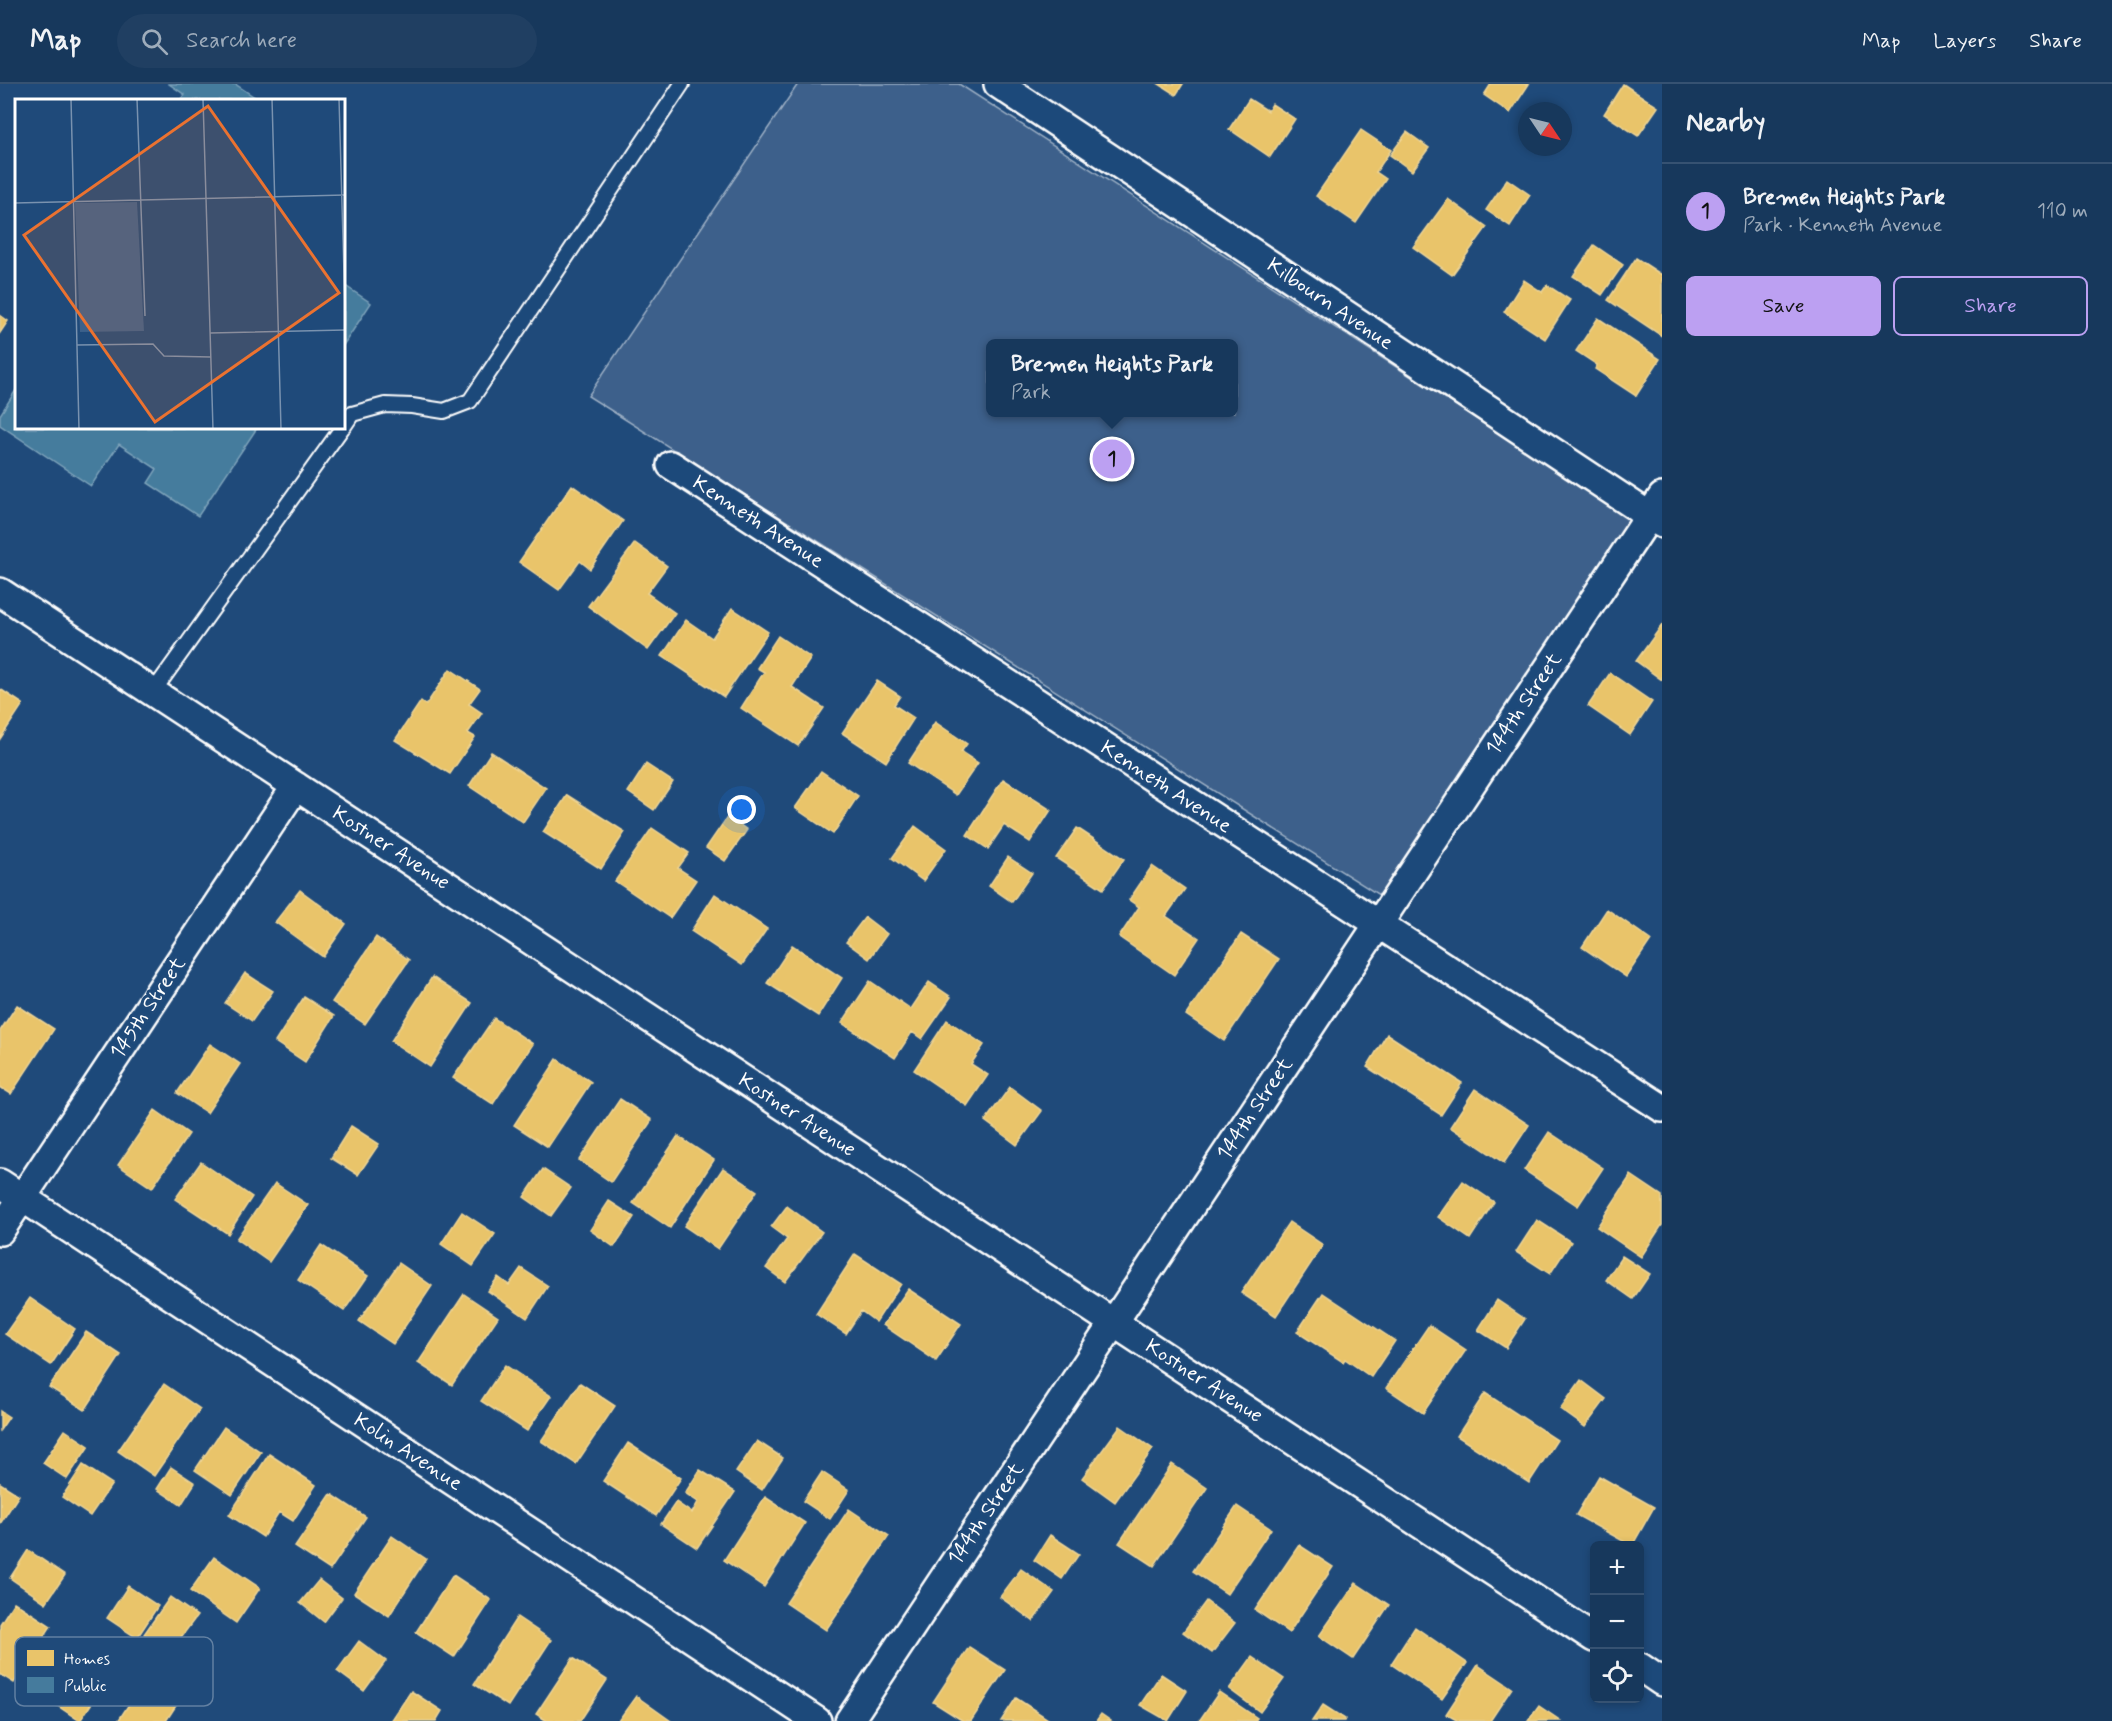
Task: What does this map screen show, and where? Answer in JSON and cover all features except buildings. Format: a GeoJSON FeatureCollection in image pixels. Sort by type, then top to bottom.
{"type":"FeatureCollection","features":[{"type":"Feature","properties":{"kind":"street","name":"Kilbourn Avenue"},"geometry":{"type":"LineString","coordinates":[[998,84],[1658,512]]}},
{"type":"Feature","properties":{"kind":"street","name":"Kenneth Avenue"},"geometry":{"type":"LineString","coordinates":[[671,465],[1662,1108]]}},
{"type":"Feature","properties":{"kind":"street","name":"144th Street"},"geometry":{"type":"LineString","coordinates":[[849,1721],[1378,925],[1658,512]]}},
{"type":"Feature","properties":{"kind":"street","name":"Kostner Avenue"},"geometry":{"type":"LineString","coordinates":[[0,592],[1590,1635]]}},
{"type":"Feature","properties":{"kind":"street","name":"145th Street"},"geometry":{"type":"LineString","coordinates":[[0,1231],[296,786]]}},
{"type":"Feature","properties":{"kind":"street","name":"Kolin Avenue"},"geometry":{"type":"LineString","coordinates":[[0,1184],[817,1721]]}},
{"type":"Feature","properties":{"kind":"street"},"geometry":{"type":"LineString","coordinates":[[1644,1670],[1662,1682]]}},
{"type":"Feature","properties":{"kind":"lane"},"geometry":{"type":"LineString","coordinates":[[345,424],[352,414],[385,405],[444,411],[470,401],[682,84]]}},
{"type":"Feature","properties":{"kind":"lane"},"geometry":{"type":"LineString","coordinates":[[153,692],[342,429]]}},
{"type":"Feature","properties":{"kind":"shaded area"},"geometry":{"type":"Polygon","coordinates":[[[798,84],[959,84],[1634,521],[1382,897],[588,396],[798,84]]]}},
{"type":"Feature","properties":{"kind":"place","name":"Bremen Heights Park"},"geometry":{"type":"Point","coordinates":[1112,459]}}]}
